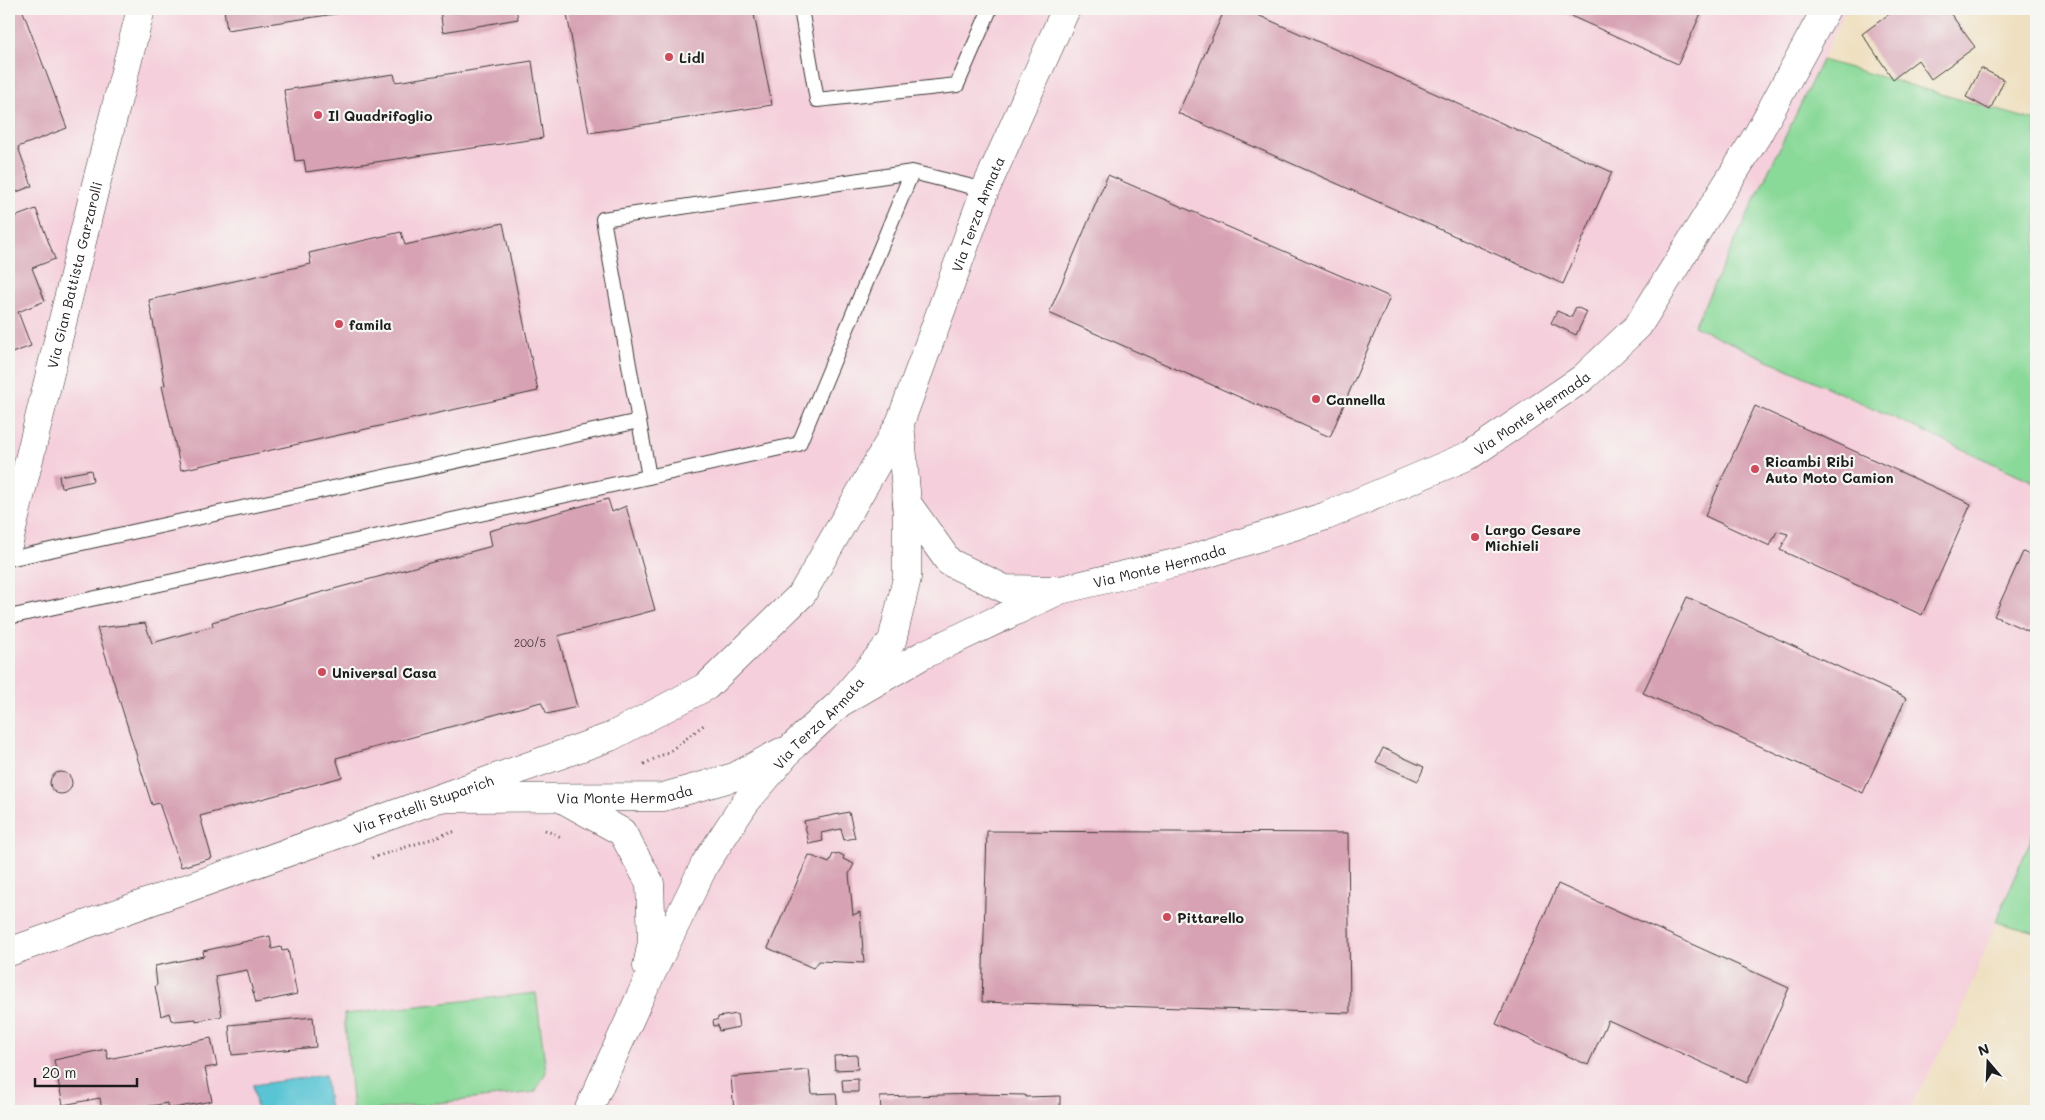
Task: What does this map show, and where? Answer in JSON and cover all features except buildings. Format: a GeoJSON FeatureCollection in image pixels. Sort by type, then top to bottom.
{"type":"FeatureCollection","features":[{"type":"Feature","properties":{"kind":"street","name":"Via Gian Battista Garzarolli"},"geometry":{"type":"LineString","coordinates":[[9,542],[94,192],[141,9]]}},
{"type":"Feature","properties":{"kind":"street","name":"Via Terza Armata"},"geometry":{"type":"LineString","coordinates":[[802,594],[900,423],[985,190],[1066,9]]}},
{"type":"Feature","properties":{"kind":"street","name":"Via Monte Hermada"},"geometry":{"type":"LineString","coordinates":[[840,703],[923,655],[1060,590],[1187,560],[1326,516],[1470,455],[1583,378],[1638,326],[1758,134],[1826,9]]}},
{"type":"Feature","properties":{"kind":"street","name":"Via Terza Armata"},"geometry":{"type":"LineString","coordinates":[[588,1111],[640,997],[705,864],[745,803],[794,745],[840,703],[892,641],[907,578],[907,503],[900,423]]}},
{"type":"Feature","properties":{"kind":"street","name":"Via Monte Hermada"},"geometry":{"type":"LineString","coordinates":[[907,503],[949,562],[1004,589],[1060,590]]}},
{"type":"Feature","properties":{"kind":"street","name":"Via Fratelli Stuparich"},"geometry":{"type":"LineString","coordinates":[[9,952],[444,798],[610,737],[707,686],[802,594]]}},
{"type":"Feature","properties":{"kind":"street","name":"Via Monte Hermada"},"geometry":{"type":"LineString","coordinates":[[444,798],[558,796],[605,807],[663,796],[734,777],[794,745]]}},
{"type":"Feature","properties":{"kind":"street","name":"Via Terza Armata"},"geometry":{"type":"LineString","coordinates":[[605,807],[622,832],[650,883],[652,942],[640,997]]}},
{"type":"Feature","properties":{"kind":"lane"},"geometry":{"type":"LineString","coordinates":[[801,9],[817,100],[957,85],[990,9]]}},
{"type":"Feature","properties":{"kind":"lane"},"geometry":{"type":"LineString","coordinates":[[649,477],[603,219],[912,172],[985,190]]}},
{"type":"Feature","properties":{"kind":"lane"},"geometry":{"type":"LineString","coordinates":[[9,617],[799,444],[912,172]]}},
{"type":"Feature","properties":{"kind":"lane"},"geometry":{"type":"LineString","coordinates":[[9,559],[639,422]]}},
{"type":"Feature","properties":{"kind":"path"},"geometry":{"type":"LineString","coordinates":[[543,830],[564,838],[580,841],[635,769],[670,751],[713,718]]}},
{"type":"Feature","properties":{"kind":"path"},"geometry":{"type":"LineString","coordinates":[[369,859],[460,830]]}},
{"type":"Feature","properties":{"kind":"shaded area"},"geometry":{"type":"Polygon","coordinates":[[[9,9],[1846,9],[1695,326],[2036,483],[2036,827],[1958,1020],[1908,1111],[9,1111],[9,9]]]}},
{"type":"Feature","properties":{"kind":"green space"},"geometry":{"type":"Polygon","coordinates":[[[1822,60],[2036,121],[2036,483],[1694,326],[1822,60]]]}},
{"type":"Feature","properties":{"kind":"green space"},"geometry":{"type":"Polygon","coordinates":[[[2036,827],[2036,933],[1996,922],[2036,827]]]}},
{"type":"Feature","properties":{"kind":"green space"},"geometry":{"type":"Polygon","coordinates":[[[536,993],[546,1072],[535,1092],[353,1111],[344,1014],[536,993]]]}},
{"type":"Feature","properties":{"kind":"water"},"geometry":{"type":"Polygon","coordinates":[[[325,1075],[330,1111],[257,1111],[253,1085],[325,1075]]]}},
{"type":"Feature","properties":{"kind":"place","name":"Lidl"},"geometry":{"type":"Point","coordinates":[669,57]}},
{"type":"Feature","properties":{"kind":"place","name":"Il Quadrifoglio"},"geometry":{"type":"Point","coordinates":[318,115]}},
{"type":"Feature","properties":{"kind":"place","name":"famila"},"geometry":{"type":"Point","coordinates":[339,324]}},
{"type":"Feature","properties":{"kind":"place","name":"Cannella"},"geometry":{"type":"Point","coordinates":[1316,399]}},
{"type":"Feature","properties":{"kind":"place","name":"Ricambi Ribi Auto Moto Camion"},"geometry":{"type":"Point","coordinates":[1755,469]}},
{"type":"Feature","properties":{"kind":"place","name":"Largo Cesare Michieli"},"geometry":{"type":"Point","coordinates":[1475,537]}},
{"type":"Feature","properties":{"kind":"place","name":"Universal Casa"},"geometry":{"type":"Point","coordinates":[322,672]}},
{"type":"Feature","properties":{"kind":"place","name":"Pittarello"},"geometry":{"type":"Point","coordinates":[1167,917]}}]}
